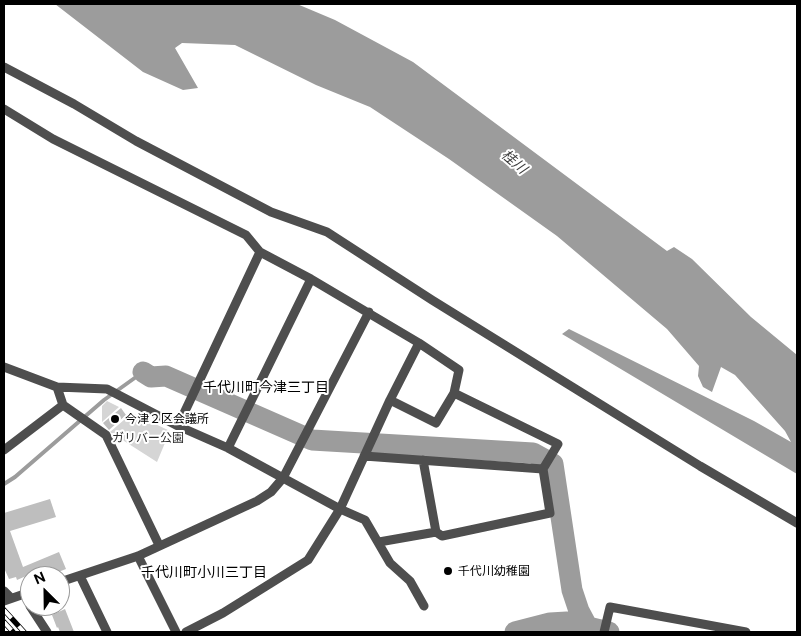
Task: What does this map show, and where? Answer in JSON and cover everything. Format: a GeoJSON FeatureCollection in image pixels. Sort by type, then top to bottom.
{"type":"FeatureCollection","features":[{"type":"Feature","properties":{"kind":"street"},"geometry":{"type":"LineString","coordinates":[[4,66],[74,104],[136,142],[271,212],[327,232],[440,306],[700,466],[797,523]]}},
{"type":"Feature","properties":{"kind":"street"},"geometry":{"type":"LineString","coordinates":[[4,109],[53,139],[246,235],[260,252],[369,312],[459,370],[454,393],[436,423],[390,400]]}},
{"type":"Feature","properties":{"kind":"street"},"geometry":{"type":"LineString","coordinates":[[178,426],[260,252]]}},
{"type":"Feature","properties":{"kind":"street"},"geometry":{"type":"LineString","coordinates":[[228,448],[311,279]]}},
{"type":"Feature","properties":{"kind":"street"},"geometry":{"type":"LineString","coordinates":[[70,579],[138,556],[257,501],[271,492],[283,478],[369,312]]}},
{"type":"Feature","properties":{"kind":"street"},"geometry":{"type":"LineString","coordinates":[[186,632],[223,613],[308,560],[340,509],[418,343]]}},
{"type":"Feature","properties":{"kind":"street"},"geometry":{"type":"LineString","coordinates":[[4,367],[57,387],[107,389],[178,426],[228,448],[340,509],[365,520],[390,563],[410,581],[424,606]]}},
{"type":"Feature","properties":{"kind":"street"},"geometry":{"type":"LineString","coordinates":[[57,387],[63,405],[106,436],[159,545]]}},
{"type":"Feature","properties":{"kind":"street"},"geometry":{"type":"LineString","coordinates":[[379,542],[436,532],[442,536],[550,514],[543,469],[558,444],[454,393]]}},
{"type":"Feature","properties":{"kind":"street"},"geometry":{"type":"LineString","coordinates":[[4,450],[63,405]]}},
{"type":"Feature","properties":{"kind":"street"},"geometry":{"type":"LineString","coordinates":[[364,456],[543,469]]}},
{"type":"Feature","properties":{"kind":"street"},"geometry":{"type":"LineString","coordinates":[[423,460],[436,532]]}},
{"type":"Feature","properties":{"kind":"street"},"geometry":{"type":"LineString","coordinates":[[138,556],[176,632]]}},
{"type":"Feature","properties":{"kind":"street"},"geometry":{"type":"LineString","coordinates":[[80,576],[106,632]]}},
{"type":"Feature","properties":{"kind":"street"},"geometry":{"type":"LineString","coordinates":[[4,591],[7,600],[20,596]]}},
{"type":"Feature","properties":{"kind":"street"},"geometry":{"type":"LineString","coordinates":[[604,632],[610,607],[746,632]]}},
{"type":"Feature","properties":{"kind":"street"},"geometry":{"type":"LineString","coordinates":[[37,616],[47,632]]}},
{"type":"Feature","properties":{"kind":"green space"},"geometry":{"type":"Polygon","coordinates":[[[107,401],[119,407],[102,422],[102,406],[107,401]]]}},
{"type":"Feature","properties":{"kind":"green space","name":"ガリバー公園"},"geometry":{"type":"Polygon","coordinates":[[[132,413],[170,431],[157,462],[110,432],[132,413]]]}},
{"type":"Feature","properties":{"kind":"water","name":"桂川"},"geometry":{"type":"Polygon","coordinates":[[[55,4],[297,4],[335,20],[413,62],[667,251],[674,247],[692,259],[751,317],[797,355],[797,474],[562,334],[569,329],[754,421],[791,442],[785,431],[735,375],[721,367],[712,392],[703,387],[698,376],[699,366],[667,329],[557,236],[449,159],[370,107],[316,85],[235,45],[182,43],[175,48],[198,88],[183,90],[143,72],[55,4]]]}},
{"type":"Feature","properties":{"kind":"building","name":"今津２区会議所"},"geometry":{"type":"Polygon","coordinates":[[[121,408],[126,415],[109,430],[103,423],[121,408]]]}},
{"type":"Feature","properties":{"kind":"building"},"geometry":{"type":"Polygon","coordinates":[[[50,499],[56,517],[10,531],[23,566],[20,566],[20,579],[17,580],[16,577],[9,579],[4,568],[4,513],[50,499]]]}},
{"type":"Feature","properties":{"kind":"building"},"geometry":{"type":"Polygon","coordinates":[[[59,552],[65,566],[25,566],[59,552]]]}},
{"type":"Feature","properties":{"kind":"building"},"geometry":{"type":"Polygon","coordinates":[[[52,616],[68,616],[74,632],[60,632],[52,616]]]}},
{"type":"Feature","properties":{"kind":"waterway"},"geometry":{"type":"LineString","coordinates":[[4,484],[15,477],[104,400],[143,372]]}},
{"type":"Feature","properties":{"kind":"waterway"},"geometry":{"type":"LineString","coordinates":[[143,372],[151,377],[166,376],[312,440],[533,453],[553,464],[572,590],[579,611],[588,628]]}},
{"type":"Feature","properties":{"kind":"waterway"},"geometry":{"type":"LineString","coordinates":[[515,632],[550,623],[567,622],[609,632]]}},
{"type":"Feature","properties":{"kind":"railway"},"geometry":{"type":"LineString","coordinates":[[4,610],[24,632]]}},
{"type":"Feature","properties":{"kind":"railway"},"geometry":{"type":"LineString","coordinates":[[4,622],[13,632]]}},
{"type":"Feature","properties":{"kind":"place","name":"今津２区会議所"},"geometry":{"type":"Point","coordinates":[115,419]}},
{"type":"Feature","properties":{"kind":"place","name":"千代川幼稚園"},"geometry":{"type":"Point","coordinates":[448,571]}},
{"type":"Feature","properties":{"kind":"district","name":"千代川町今津三丁目"},"geometry":{"type":"Point","coordinates":[266,388]}},
{"type":"Feature","properties":{"kind":"district","name":"千代川町小川三丁目"},"geometry":{"type":"Point","coordinates":[204,573]}}]}
